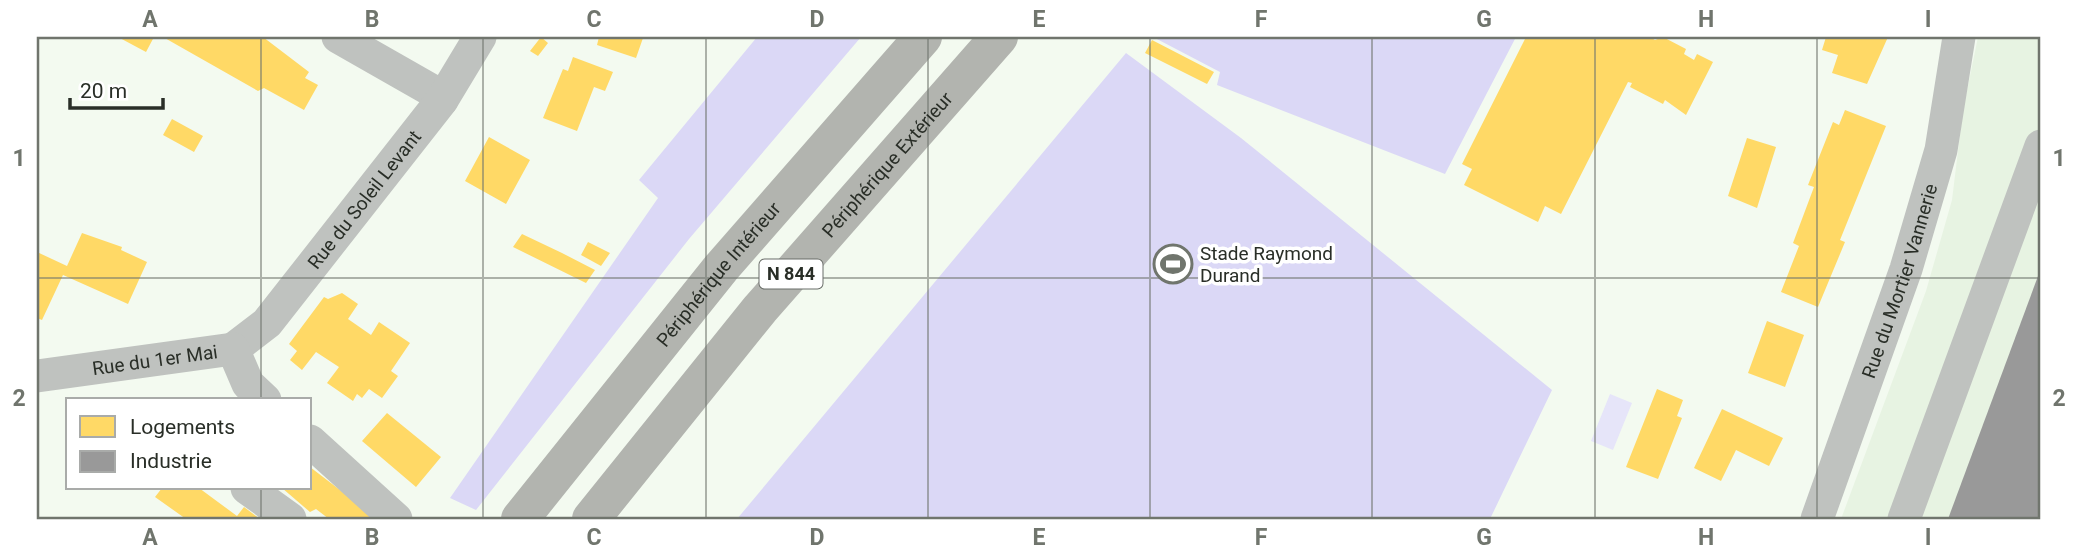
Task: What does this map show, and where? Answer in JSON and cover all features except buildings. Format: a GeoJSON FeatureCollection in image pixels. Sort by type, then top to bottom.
{"type":"FeatureCollection","features":[{"type":"Feature","properties":{"kind":"highway","name":"Périphérique Intérieur"},"geometry":{"type":"LineString","coordinates":[[520,519],[721,268],[923,37]]}},
{"type":"Feature","properties":{"kind":"highway","name":"Périphérique Extérieur"},"geometry":{"type":"LineString","coordinates":[[591,519],[760,309],[999,37]]}},
{"type":"Feature","properties":{"kind":"street"},"geometry":{"type":"LineString","coordinates":[[338,37],[431,90],[442,100]]}},
{"type":"Feature","properties":{"kind":"street","name":"Rue du Soleil Levant"},"geometry":{"type":"LineString","coordinates":[[233,348],[267,323],[442,100],[480,37]]}},
{"type":"Feature","properties":{"kind":"street","name":"Rue du Mortier Vannerie"},"geometry":{"type":"LineString","coordinates":[[1817,519],[1906,269],[1941,150],[1959,37]]}},
{"type":"Feature","properties":{"kind":"street"},"geometry":{"type":"LineString","coordinates":[[1904,519],[2041,146]]}},
{"type":"Feature","properties":{"kind":"street","name":"Rue du 1er Mai"},"geometry":{"type":"LineString","coordinates":[[37,376],[233,348],[250,395]]}},
{"type":"Feature","properties":{"kind":"street"},"geometry":{"type":"LineString","coordinates":[[312,443],[396,519]]}},
{"type":"Feature","properties":{"kind":"street"},"geometry":{"type":"LineString","coordinates":[[250,490],[290,519]]}},
{"type":"Feature","properties":{"kind":"shaded area"},"geometry":{"type":"Polygon","coordinates":[[[757,37],[861,37],[689,239],[476,510],[450,498],[658,198],[639,180],[757,37]]]}},
{"type":"Feature","properties":{"kind":"shaded area"},"geometry":{"type":"Polygon","coordinates":[[[1153,37],[1516,37],[1445,174],[1217,85],[1220,72],[1153,37]]]}},
{"type":"Feature","properties":{"kind":"shaded area"},"geometry":{"type":"Polygon","coordinates":[[[1978,37],[2041,37],[2041,519],[1841,519],[1926,291],[1952,200],[1963,110],[1978,37]]]}},
{"type":"Feature","properties":{"kind":"shaded area","name":"Stade Raymond Durand"},"geometry":{"type":"Polygon","coordinates":[[[1126,53],[1241,138],[1552,390],[1490,519],[737,519],[1126,53]]]}},
{"type":"Feature","properties":{"kind":"water"},"geometry":{"type":"Polygon","coordinates":[[[1610,394],[1632,403],[1613,450],[1591,441],[1610,394]]]}},
{"type":"Feature","properties":{"kind":"place","name":"Stade Raymond Durand"},"geometry":{"type":"Point","coordinates":[1173,264]}}]}
